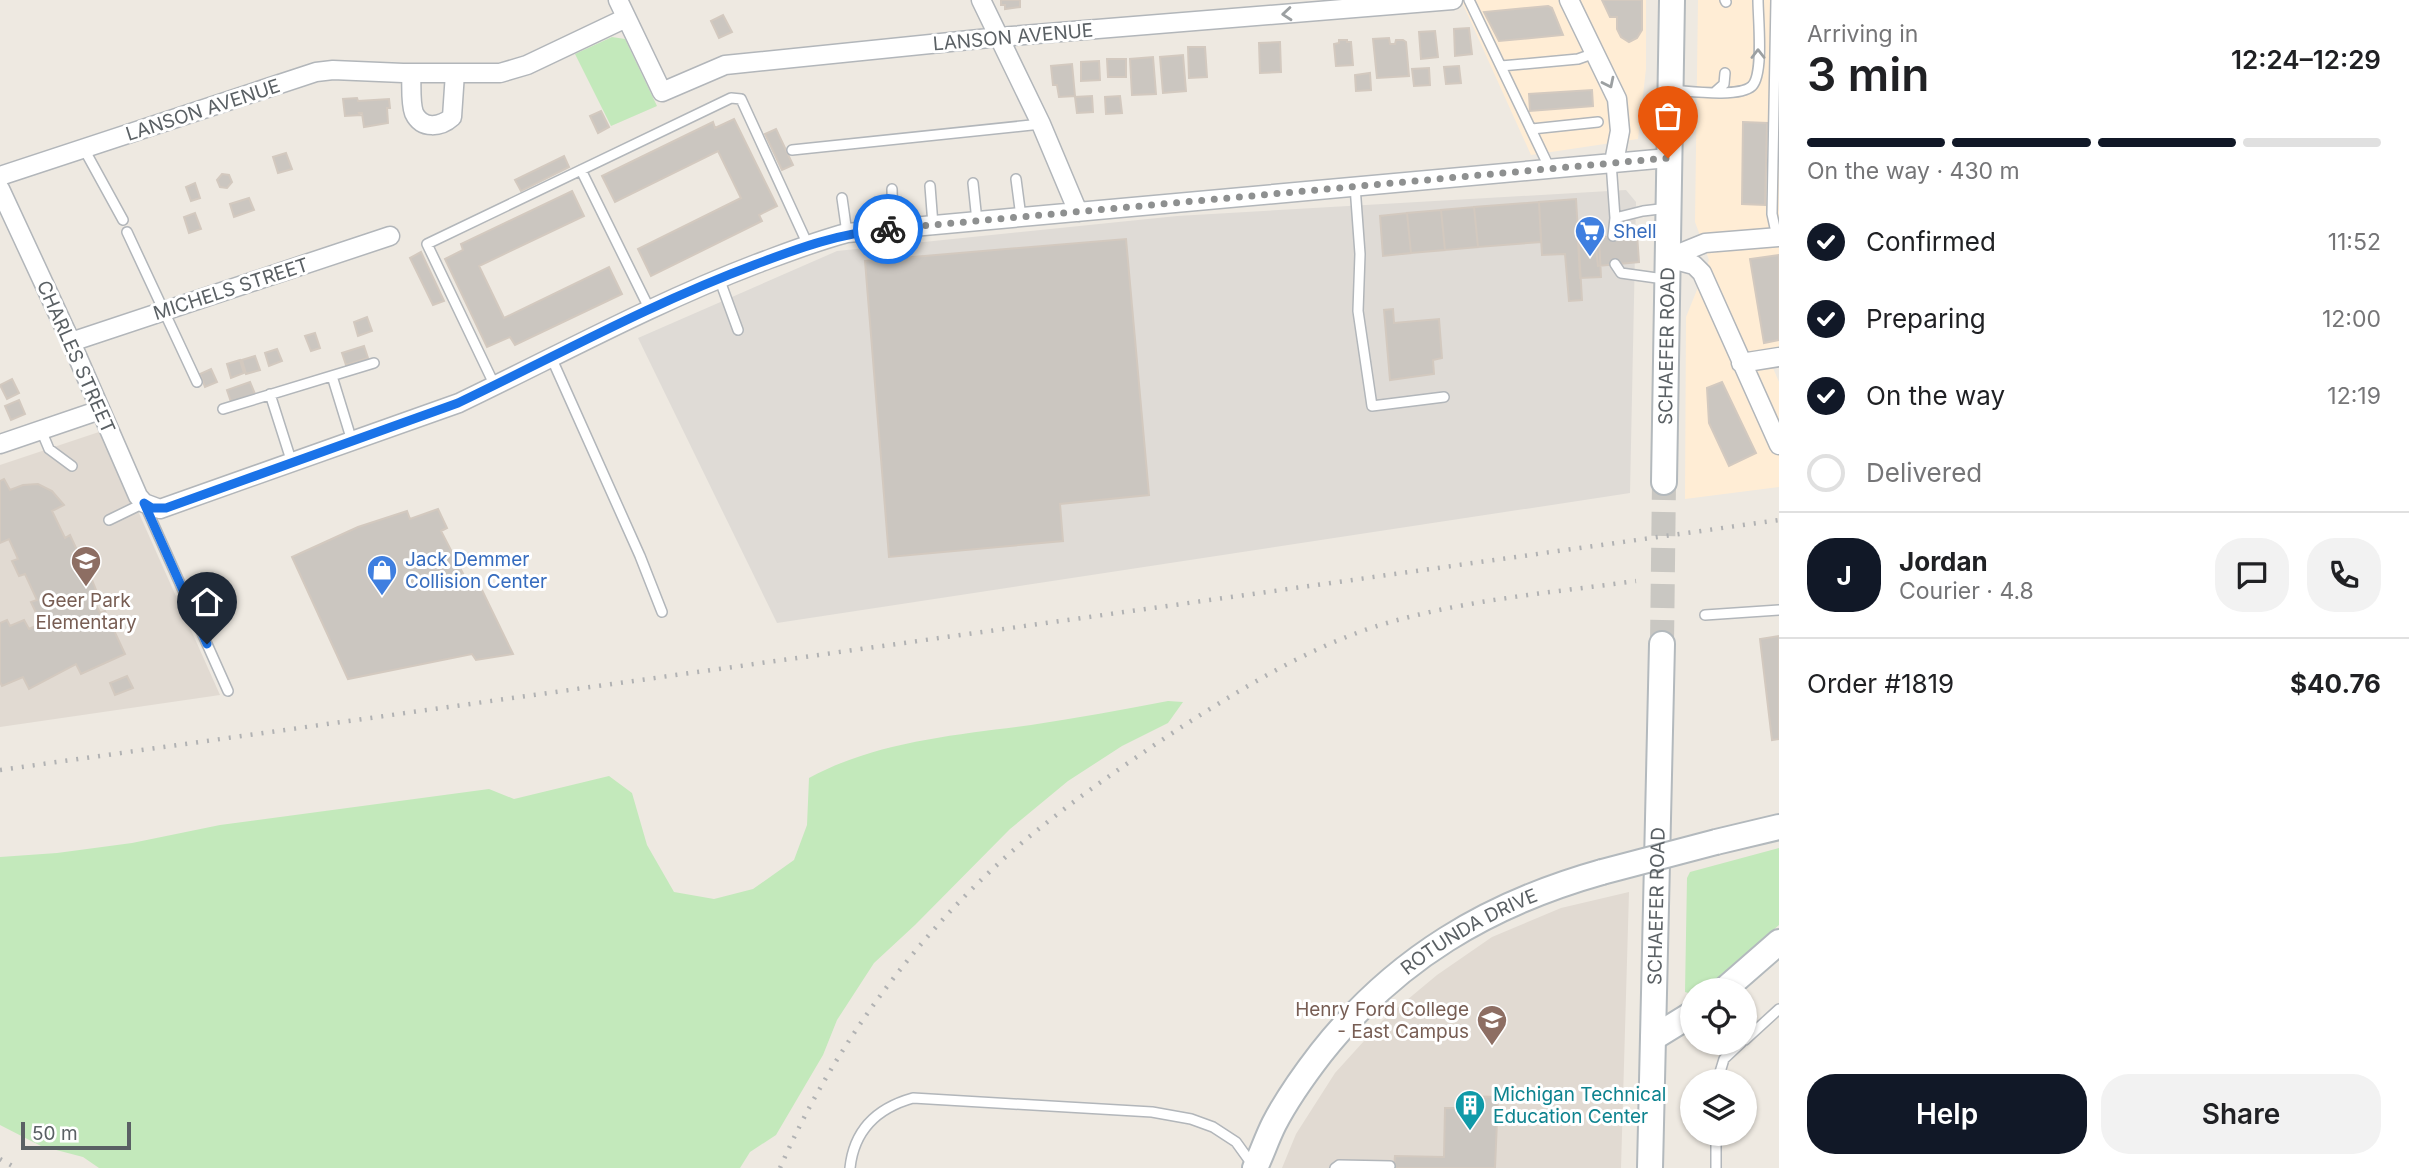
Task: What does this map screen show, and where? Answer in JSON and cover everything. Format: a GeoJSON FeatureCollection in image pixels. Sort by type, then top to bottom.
{"type":"FeatureCollection","features":[{"type":"Feature","properties":{"kind":"main road","name":"SCHAEFER ROAD"},"geometry":{"type":"LineString","coordinates":[[1664,482],[1672,0]]}},
{"type":"Feature","properties":{"kind":"main road","name":"SCHAEFER ROAD"},"geometry":{"type":"LineString","coordinates":[[1650,1168],[1662,644]]}},
{"type":"Feature","properties":{"kind":"main road","name":"ROTUNDA DRIVE"},"geometry":{"type":"LineString","coordinates":[[1255,1168],[1274,1123],[1303,1077],[1340,1029],[1386,984],[1429,949],[1476,920],[1525,898],[1602,872],[1779,827]]}},
{"type":"Feature","properties":{"kind":"main road"},"geometry":{"type":"LineString","coordinates":[[1738,978],[1779,942]]}},
{"type":"Feature","properties":{"kind":"main road"},"geometry":{"type":"LineString","coordinates":[[1653,1038],[1680,1021]]}},
{"type":"Feature","properties":{"kind":"street","name":"LANSON AVENUE"},"geometry":{"type":"LineString","coordinates":[[618,0],[662,92],[725,65],[999,37],[1453,0]]}},
{"type":"Feature","properties":{"kind":"street"},"geometry":{"type":"LineString","coordinates":[[981,0],[1041,124],[1078,212]]}},
{"type":"Feature","properties":{"kind":"street"},"geometry":{"type":"LineString","coordinates":[[1569,0],[1617,99],[1620,131],[1613,162]]}},
{"type":"Feature","properties":{"kind":"street","name":"LANSON AVENUE"},"geometry":{"type":"LineString","coordinates":[[0,176],[316,72],[333,69],[486,74],[514,70],[626,18]]}},
{"type":"Feature","properties":{"kind":"street"},"geometry":{"type":"LineString","coordinates":[[411,73],[414,112],[419,120],[432,126],[444,124],[452,117],[455,74]]}},
{"type":"Feature","properties":{"kind":"street"},"geometry":{"type":"LineString","coordinates":[[144,503],[152,508],[166,508],[458,403],[719,278],[847,233],[1668,158]]}},
{"type":"Feature","properties":{"kind":"street","name":"CHARLES STREET"},"geometry":{"type":"LineString","coordinates":[[0,188],[138,496],[144,503]]}},
{"type":"Feature","properties":{"kind":"street","name":"MICHELS STREET"},"geometry":{"type":"LineString","coordinates":[[71,342],[390,236]]}},
{"type":"Feature","properties":{"kind":"street"},"geometry":{"type":"LineString","coordinates":[[1668,268],[1705,243],[1778,237]]}},
{"type":"Feature","properties":{"kind":"street"},"geometry":{"type":"LineString","coordinates":[[1668,268],[1693,265],[1702,273],[1779,445]]}},
{"type":"Feature","properties":{"kind":"street"},"geometry":{"type":"LineString","coordinates":[[1741,363],[1779,357]]}},
{"type":"Feature","properties":{"kind":"street"},"geometry":{"type":"LineString","coordinates":[[0,444],[100,411]]}},
{"type":"Feature","properties":{"kind":"lane"},"geometry":{"type":"LineString","coordinates":[[1469,0],[1550,169]]}},
{"type":"Feature","properties":{"kind":"lane"},"geometry":{"type":"LineString","coordinates":[[1670,90],[1740,92],[1752,86],[1758,74],[1758,0]]}},
{"type":"Feature","properties":{"kind":"lane"},"geometry":{"type":"LineString","coordinates":[[1776,0],[1778,237]]}},
{"type":"Feature","properties":{"kind":"lane"},"geometry":{"type":"LineString","coordinates":[[1502,66],[1578,59],[1595,53]]}},
{"type":"Feature","properties":{"kind":"lane"},"geometry":{"type":"LineString","coordinates":[[1715,92],[1724,84],[1725,73]]}},
{"type":"Feature","properties":{"kind":"lane"},"geometry":{"type":"LineString","coordinates":[[495,384],[427,244],[731,98],[741,99],[808,245]]}},
{"type":"Feature","properties":{"kind":"lane"},"geometry":{"type":"LineString","coordinates":[[1532,130],[1598,122]]}},
{"type":"Feature","properties":{"kind":"lane"},"geometry":{"type":"LineString","coordinates":[[792,150],[1041,124]]}},
{"type":"Feature","properties":{"kind":"lane"},"geometry":{"type":"LineString","coordinates":[[84,149],[123,220]]}},
{"type":"Feature","properties":{"kind":"lane"},"geometry":{"type":"LineString","coordinates":[[1613,162],[1613,236]]}},
{"type":"Feature","properties":{"kind":"lane"},"geometry":{"type":"LineString","coordinates":[[581,170],[650,310]]}},
{"type":"Feature","properties":{"kind":"lane"},"geometry":{"type":"LineString","coordinates":[[1016,179],[1021,217]]}},
{"type":"Feature","properties":{"kind":"lane"},"geometry":{"type":"LineString","coordinates":[[973,183],[977,221]]}},
{"type":"Feature","properties":{"kind":"lane"},"geometry":{"type":"LineString","coordinates":[[930,186],[933,225]]}},
{"type":"Feature","properties":{"kind":"lane"},"geometry":{"type":"LineString","coordinates":[[1355,186],[1360,254],[1358,310],[1372,406],[1444,397]]}},
{"type":"Feature","properties":{"kind":"lane"},"geometry":{"type":"LineString","coordinates":[[892,189],[893,228]]}},
{"type":"Feature","properties":{"kind":"lane"},"geometry":{"type":"LineString","coordinates":[[842,198],[847,233]]}},
{"type":"Feature","properties":{"kind":"lane"},"geometry":{"type":"LineString","coordinates":[[1615,218],[1669,208]]}},
{"type":"Feature","properties":{"kind":"lane"},"geometry":{"type":"LineString","coordinates":[[127,232],[197,382]]}},
{"type":"Feature","properties":{"kind":"lane"},"geometry":{"type":"LineString","coordinates":[[1615,264],[1621,273],[1668,268]]}},
{"type":"Feature","properties":{"kind":"lane"},"geometry":{"type":"LineString","coordinates":[[719,278],[738,330]]}},
{"type":"Feature","properties":{"kind":"lane"},"geometry":{"type":"LineString","coordinates":[[551,357],[640,556],[662,612]]}},
{"type":"Feature","properties":{"kind":"lane"},"geometry":{"type":"LineString","coordinates":[[223,409],[374,363]]}},
{"type":"Feature","properties":{"kind":"lane"},"geometry":{"type":"LineString","coordinates":[[332,376],[352,441]]}},
{"type":"Feature","properties":{"kind":"lane"},"geometry":{"type":"LineString","coordinates":[[271,394],[292,463]]}},
{"type":"Feature","properties":{"kind":"lane"},"geometry":{"type":"LineString","coordinates":[[41,430],[48,449],[72,466]]}},
{"type":"Feature","properties":{"kind":"lane"},"geometry":{"type":"LineString","coordinates":[[109,520],[144,503],[228,691]]}},
{"type":"Feature","properties":{"kind":"lane"},"geometry":{"type":"LineString","coordinates":[[1705,615],[1779,610]]}},
{"type":"Feature","properties":{"kind":"lane"},"geometry":{"type":"LineString","coordinates":[[1757,1029],[1779,1009]]}},
{"type":"Feature","properties":{"kind":"lane"},"geometry":{"type":"LineString","coordinates":[[850,1168],[852,1149],[868,1124],[892,1104],[913,1098],[1138,1111],[1191,1119],[1237,1142],[1255,1168]]}},
{"type":"Feature","properties":{"kind":"lane"},"geometry":{"type":"LineString","coordinates":[[1716,1146],[1716,1168]]}},
{"type":"Feature","properties":{"kind":"lane"},"geometry":{"type":"LineString","coordinates":[[1335,1168],[1339,1165],[1390,1166]]}},
{"type":"Feature","properties":{"kind":"shaded area"},"geometry":{"type":"Polygon","coordinates":[[[1461,0],[1646,0],[1646,69],[1638,139],[1531,155],[1461,0]]]}},
{"type":"Feature","properties":{"kind":"shaded area"},"geometry":{"type":"Polygon","coordinates":[[[1698,0],[1779,0],[1779,367],[1773,368],[1779,382],[1779,487],[1685,499],[1686,317],[1709,260],[1695,222],[1698,0]]]}},
{"type":"Feature","properties":{"kind":"shaded area"},"geometry":{"type":"Polygon","coordinates":[[[1626,190],[1636,202],[1630,493],[777,623],[638,338],[837,251],[1177,216],[1626,190]]]}},
{"type":"Feature","properties":{"kind":"shaded area","name":"Geer Park Elementary"},"geometry":{"type":"Polygon","coordinates":[[[99,432],[125,482],[220,695],[0,727],[0,465],[99,432]]]}},
{"type":"Feature","properties":{"kind":"shaded area","name":"Henry Ford College - East Campus"},"geometry":{"type":"Polygon","coordinates":[[[1629,892],[1621,1168],[1282,1168],[1296,1134],[1335,1073],[1383,1020],[1437,975],[1492,937],[1561,908],[1629,892]]]}},
{"type":"Feature","properties":{"kind":"green space"},"geometry":{"type":"Polygon","coordinates":[[[612,37],[625,39],[657,106],[611,126],[575,54],[612,37]]]}},
{"type":"Feature","properties":{"kind":"green space"},"geometry":{"type":"Polygon","coordinates":[[[1168,701],[1183,702],[1168,723],[1122,746],[1068,781],[1010,829],[874,963],[837,1020],[823,1055],[776,1135],[750,1152],[740,1168],[99,1168],[83,1157],[41,1146],[0,1125],[0,857],[132,843],[220,825],[489,789],[514,799],[609,776],[632,793],[647,845],[674,892],[714,899],[753,889],[794,860],[807,825],[809,778],[835,766],[917,741],[1100,714],[1168,701]]]}},
{"type":"Feature","properties":{"kind":"green space"},"geometry":{"type":"Polygon","coordinates":[[[1779,848],[1779,925],[1718,978],[1685,978],[1687,878],[1690,872],[1779,848]]]}},
{"type":"Feature","properties":{"kind":"building"},"geometry":{"type":"Polygon","coordinates":[[[1001,0],[1020,0],[1020,7],[1005,9],[1001,0]]]}},
{"type":"Feature","properties":{"kind":"building"},"geometry":{"type":"Polygon","coordinates":[[[1602,0],[1642,0],[1642,30],[1637,38],[1629,42],[1621,37],[1617,29],[1617,17],[1610,17],[1602,0]]]}},
{"type":"Feature","properties":{"kind":"building"},"geometry":{"type":"Polygon","coordinates":[[[1548,6],[1552,8],[1563,35],[1499,41],[1484,12],[1548,6]]]}},
{"type":"Feature","properties":{"kind":"building"},"geometry":{"type":"Polygon","coordinates":[[[723,15],[732,32],[719,38],[711,21],[723,15]]]}},
{"type":"Feature","properties":{"kind":"building"},"geometry":{"type":"Polygon","coordinates":[[[1469,28],[1472,54],[1455,56],[1454,29],[1469,28]]]}},
{"type":"Feature","properties":{"kind":"building"},"geometry":{"type":"Polygon","coordinates":[[[1435,31],[1438,57],[1421,59],[1419,32],[1435,31]]]}},
{"type":"Feature","properties":{"kind":"building"},"geometry":{"type":"Polygon","coordinates":[[[1389,38],[1390,44],[1395,44],[1396,40],[1406,42],[1409,76],[1377,78],[1373,39],[1389,38]]]}},
{"type":"Feature","properties":{"kind":"building"},"geometry":{"type":"Polygon","coordinates":[[[1339,40],[1351,42],[1353,65],[1336,66],[1334,44],[1339,43],[1339,40]]]}},
{"type":"Feature","properties":{"kind":"building"},"geometry":{"type":"Polygon","coordinates":[[[1280,42],[1281,72],[1260,73],[1259,43],[1280,42]]]}},
{"type":"Feature","properties":{"kind":"building"},"geometry":{"type":"Polygon","coordinates":[[[1188,47],[1205,47],[1207,77],[1189,78],[1188,47]]]}},
{"type":"Feature","properties":{"kind":"building"},"geometry":{"type":"Polygon","coordinates":[[[1183,55],[1186,91],[1163,93],[1160,57],[1183,55]]]}},
{"type":"Feature","properties":{"kind":"building"},"geometry":{"type":"Polygon","coordinates":[[[1153,57],[1156,94],[1132,95],[1130,59],[1153,57]]]}},
{"type":"Feature","properties":{"kind":"building"},"geometry":{"type":"Polygon","coordinates":[[[1107,59],[1126,59],[1126,77],[1108,77],[1107,59]]]}},
{"type":"Feature","properties":{"kind":"building"},"geometry":{"type":"Polygon","coordinates":[[[1099,61],[1100,80],[1081,81],[1081,62],[1099,61]]]}},
{"type":"Feature","properties":{"kind":"building"},"geometry":{"type":"Polygon","coordinates":[[[1072,64],[1075,96],[1059,97],[1057,85],[1053,85],[1051,66],[1072,64]]]}},
{"type":"Feature","properties":{"kind":"building"},"geometry":{"type":"Polygon","coordinates":[[[1459,66],[1461,83],[1446,84],[1444,67],[1459,66]]]}},
{"type":"Feature","properties":{"kind":"building"},"geometry":{"type":"Polygon","coordinates":[[[1429,68],[1430,85],[1414,86],[1412,69],[1429,68]]]}},
{"type":"Feature","properties":{"kind":"building"},"geometry":{"type":"Polygon","coordinates":[[[1370,73],[1371,90],[1356,91],[1355,75],[1370,73]]]}},
{"type":"Feature","properties":{"kind":"building"},"geometry":{"type":"Polygon","coordinates":[[[1592,90],[1593,106],[1530,111],[1529,94],[1592,90]]]}},
{"type":"Feature","properties":{"kind":"building"},"geometry":{"type":"Polygon","coordinates":[[[1092,96],[1093,112],[1077,113],[1075,97],[1092,96]]]}},
{"type":"Feature","properties":{"kind":"building"},"geometry":{"type":"Polygon","coordinates":[[[1120,96],[1122,113],[1106,114],[1105,97],[1120,96]]]}},
{"type":"Feature","properties":{"kind":"building"},"geometry":{"type":"Polygon","coordinates":[[[357,98],[358,101],[389,99],[388,123],[364,127],[362,113],[345,116],[343,99],[357,98]]]}},
{"type":"Feature","properties":{"kind":"building"},"geometry":{"type":"Polygon","coordinates":[[[601,111],[609,127],[598,133],[590,116],[601,111]]]}},
{"type":"Feature","properties":{"kind":"building"},"geometry":{"type":"Polygon","coordinates":[[[734,119],[777,206],[759,215],[762,221],[651,276],[638,249],[741,198],[718,151],[615,202],[602,176],[713,122],[715,128],[734,119]]]}},
{"type":"Feature","properties":{"kind":"building"},"geometry":{"type":"Polygon","coordinates":[[[1743,122],[1767,123],[1765,205],[1742,204],[1743,122]]]}},
{"type":"Feature","properties":{"kind":"building"},"geometry":{"type":"Polygon","coordinates":[[[776,129],[793,165],[782,170],[765,134],[776,129]]]}},
{"type":"Feature","properties":{"kind":"building"},"geometry":{"type":"Polygon","coordinates":[[[286,153],[292,169],[278,173],[273,157],[286,153]]]}},
{"type":"Feature","properties":{"kind":"building"},"geometry":{"type":"Polygon","coordinates":[[[564,156],[569,167],[521,191],[515,180],[564,156]]]}},
{"type":"Feature","properties":{"kind":"building"},"geometry":{"type":"Polygon","coordinates":[[[222,174],[229,175],[232,182],[227,188],[220,187],[217,180],[222,174]]]}},
{"type":"Feature","properties":{"kind":"building"},"geometry":{"type":"Polygon","coordinates":[[[195,183],[200,198],[191,201],[186,187],[195,183]]]}},
{"type":"Feature","properties":{"kind":"building"},"geometry":{"type":"Polygon","coordinates":[[[572,191],[584,216],[479,266],[504,318],[609,267],[622,294],[515,345],[510,337],[487,347],[445,259],[463,250],[461,244],[572,191]]]}},
{"type":"Feature","properties":{"kind":"building"},"geometry":{"type":"Polygon","coordinates":[[[249,198],[254,210],[234,217],[230,204],[249,198]]]}},
{"type":"Feature","properties":{"kind":"building"},"geometry":{"type":"Polygon","coordinates":[[[1576,199],[1582,300],[1569,301],[1565,254],[1542,255],[1539,202],[1576,199]]]}},
{"type":"Feature","properties":{"kind":"building"},"geometry":{"type":"Polygon","coordinates":[[[1539,202],[1541,242],[1478,247],[1474,207],[1539,202]]]}},
{"type":"Feature","properties":{"kind":"building"},"geometry":{"type":"Polygon","coordinates":[[[1474,207],[1478,247],[1445,250],[1441,210],[1474,207]]]}},
{"type":"Feature","properties":{"kind":"building"},"geometry":{"type":"Polygon","coordinates":[[[1441,210],[1445,250],[1411,253],[1407,213],[1441,210]]]}},
{"type":"Feature","properties":{"kind":"building"},"geometry":{"type":"Polygon","coordinates":[[[195,213],[201,229],[189,233],[184,217],[195,213]]]}},
{"type":"Feature","properties":{"kind":"building"},"geometry":{"type":"Polygon","coordinates":[[[1407,213],[1411,253],[1383,256],[1380,216],[1407,213]]]}},
{"type":"Feature","properties":{"kind":"building"},"geometry":{"type":"Polygon","coordinates":[[[1637,234],[1639,262],[1598,266],[1595,238],[1637,234]]]}},
{"type":"Feature","properties":{"kind":"building","name":"Shell"},"geometry":{"type":"Polygon","coordinates":[[[1599,238],[1601,277],[1580,278],[1578,239],[1599,238]]]}},
{"type":"Feature","properties":{"kind":"building"},"geometry":{"type":"Polygon","coordinates":[[[1126,239],[1149,495],[1060,504],[1063,541],[889,557],[865,261],[1126,239]]]}},
{"type":"Feature","properties":{"kind":"building"},"geometry":{"type":"Polygon","coordinates":[[[421,252],[444,301],[433,305],[410,258],[421,252]]]}},
{"type":"Feature","properties":{"kind":"building"},"geometry":{"type":"Polygon","coordinates":[[[1779,255],[1779,340],[1764,343],[1750,259],[1779,255]]]}},
{"type":"Feature","properties":{"kind":"building"},"geometry":{"type":"Polygon","coordinates":[[[1393,309],[1394,323],[1439,319],[1442,358],[1433,360],[1434,374],[1390,380],[1384,310],[1393,309]]]}},
{"type":"Feature","properties":{"kind":"building"},"geometry":{"type":"Polygon","coordinates":[[[367,317],[372,331],[358,336],[354,322],[367,317]]]}},
{"type":"Feature","properties":{"kind":"building"},"geometry":{"type":"Polygon","coordinates":[[[315,333],[320,348],[311,351],[305,336],[315,333]]]}},
{"type":"Feature","properties":{"kind":"building"},"geometry":{"type":"Polygon","coordinates":[[[364,346],[368,358],[346,365],[342,353],[364,346]]]}},
{"type":"Feature","properties":{"kind":"building"},"geometry":{"type":"Polygon","coordinates":[[[277,349],[282,361],[269,366],[265,353],[277,349]]]}},
{"type":"Feature","properties":{"kind":"building"},"geometry":{"type":"Polygon","coordinates":[[[255,356],[260,370],[246,374],[242,360],[255,356]]]}},
{"type":"Feature","properties":{"kind":"building"},"geometry":{"type":"Polygon","coordinates":[[[240,360],[244,373],[231,378],[227,364],[240,360]]]}},
{"type":"Feature","properties":{"kind":"building"},"geometry":{"type":"Polygon","coordinates":[[[211,369],[217,382],[205,387],[200,374],[211,369]]]}},
{"type":"Feature","properties":{"kind":"building"},"geometry":{"type":"Polygon","coordinates":[[[12,379],[19,393],[7,399],[0,385],[12,379]]]}},
{"type":"Feature","properties":{"kind":"building"},"geometry":{"type":"Polygon","coordinates":[[[250,382],[255,394],[231,402],[227,390],[250,382]]]}},
{"type":"Feature","properties":{"kind":"building"},"geometry":{"type":"Polygon","coordinates":[[[1722,382],[1756,453],[1729,466],[1709,423],[1707,388],[1722,382]]]}},
{"type":"Feature","properties":{"kind":"building"},"geometry":{"type":"Polygon","coordinates":[[[19,400],[25,414],[11,420],[5,406],[19,400]]]}},
{"type":"Feature","properties":{"kind":"building"},"geometry":{"type":"Polygon","coordinates":[[[4,479],[10,490],[23,485],[38,484],[52,491],[64,505],[52,511],[65,538],[70,535],[77,550],[72,553],[84,578],[90,575],[96,590],[90,593],[100,613],[105,611],[125,654],[81,674],[76,664],[29,689],[23,677],[2,686],[0,623],[7,620],[10,626],[24,620],[29,629],[47,621],[44,614],[38,617],[31,602],[37,600],[25,574],[19,576],[12,561],[18,559],[9,539],[0,543],[0,481],[4,479]]]}},
{"type":"Feature","properties":{"kind":"building"},"geometry":{"type":"Polygon","coordinates":[[[438,509],[447,528],[441,531],[471,589],[480,586],[513,654],[476,660],[472,654],[348,679],[292,557],[358,527],[407,511],[410,519],[438,509]]]}},
{"type":"Feature","properties":{"kind":"building"},"geometry":{"type":"Polygon","coordinates":[[[1779,636],[1779,739],[1772,740],[1760,639],[1779,636]]]}},
{"type":"Feature","properties":{"kind":"building"},"geometry":{"type":"Polygon","coordinates":[[[127,676],[133,688],[115,695],[110,683],[127,676]]]}},
{"type":"Feature","properties":{"kind":"building","name":"Michigan Technical Education Center"},"geometry":{"type":"Polygon","coordinates":[[[1465,1096],[1498,1097],[1495,1168],[1394,1168],[1395,1156],[1444,1157],[1445,1108],[1465,1108],[1465,1096]]]}},
{"type":"Feature","properties":{"kind":"tunnel"},"geometry":{"type":"LineString","coordinates":[[1662,644],[1664,482]]}},
{"type":"Feature","properties":{"kind":"railway"},"geometry":{"type":"LineString","coordinates":[[0,770],[1779,520]]}},
{"type":"Feature","properties":{"kind":"railway"},"geometry":{"type":"LineString","coordinates":[[780,1168],[829,1072],[859,1025],[927,937],[1004,858],[1130,761],[1253,683],[1301,657],[1351,635],[1441,610],[1636,581]]}},
{"type":"Feature","properties":{"kind":"railway"},"geometry":{"type":"LineString","coordinates":[[0,1159],[16,1168]]}},
{"type":"Feature","properties":{"kind":"way so far"},"geometry":{"type":"LineString","coordinates":[[888,229],[1668,158]]}},
{"type":"Feature","properties":{"kind":"place","name":"Shell"},"geometry":{"type":"Point","coordinates":[1590,258]}},
{"type":"Feature","properties":{"kind":"place","name":"Geer Park Elementary"},"geometry":{"type":"Point","coordinates":[86,588]}},
{"type":"Feature","properties":{"kind":"place","name":"Jack Demmer Collision Center"},"geometry":{"type":"Point","coordinates":[382,597]}},
{"type":"Feature","properties":{"kind":"place","name":"Henry Ford College - East Campus"},"geometry":{"type":"Point","coordinates":[1492,1047]}},
{"type":"Feature","properties":{"kind":"place","name":"Michigan Technical Education Center"},"geometry":{"type":"Point","coordinates":[1470,1132]}},
{"type":"Feature","properties":{"kind":"route"},"geometry":{"type":"LineString","coordinates":[[207,644],[144,503],[152,508],[166,508],[458,403],[708,283],[821,240],[847,233],[888,229]]}}]}
